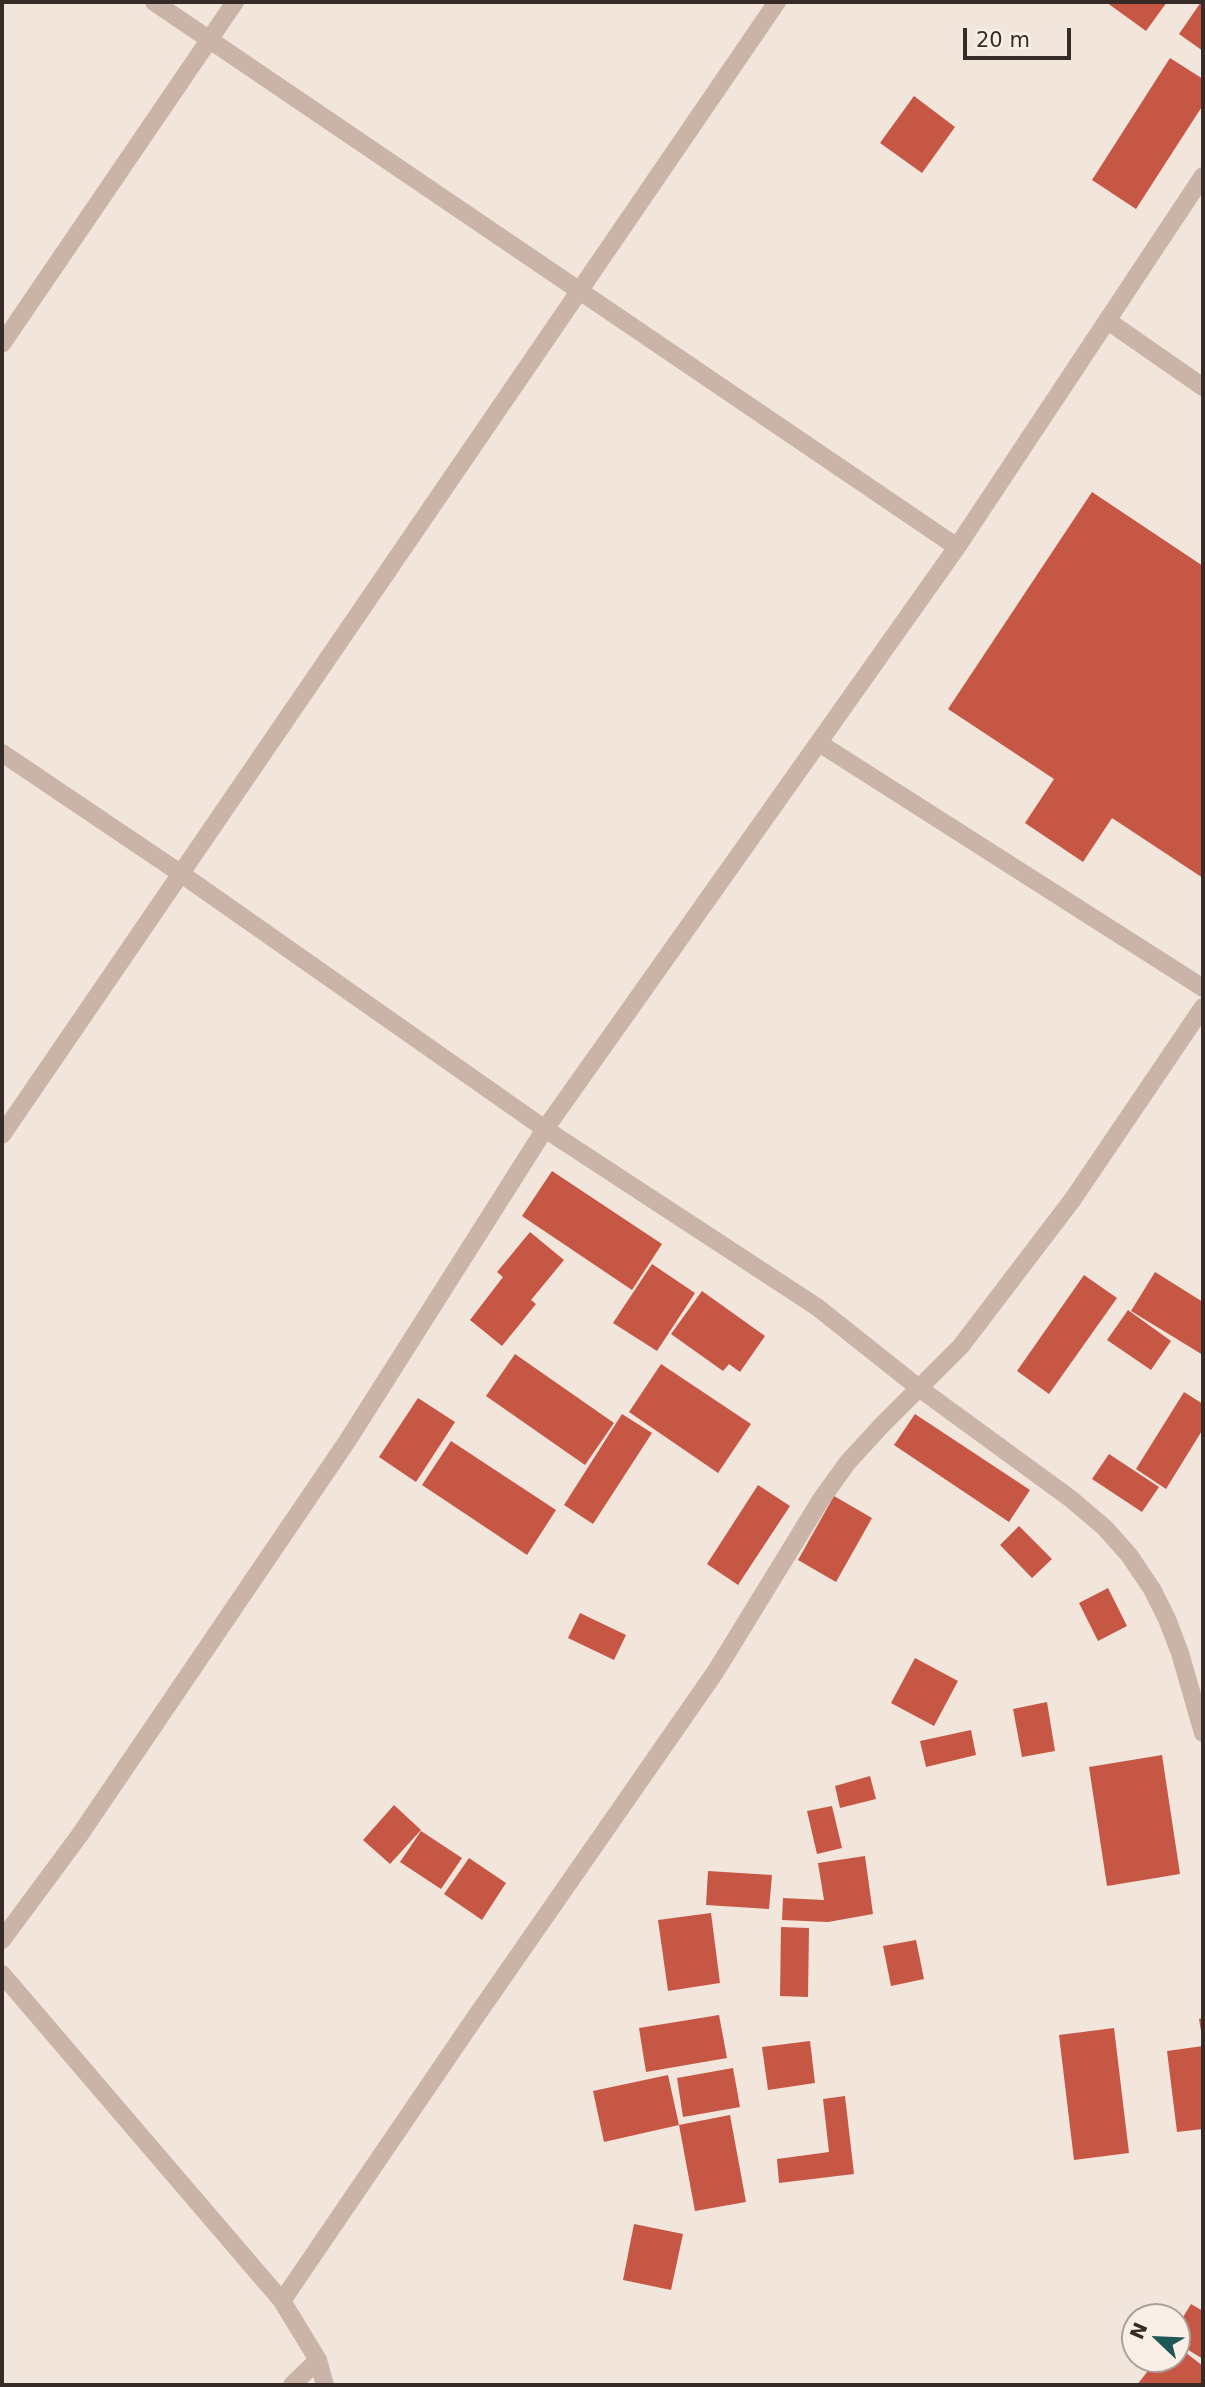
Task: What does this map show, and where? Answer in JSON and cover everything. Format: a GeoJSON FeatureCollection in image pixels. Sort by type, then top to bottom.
{"type":"FeatureCollection","features":[{"type":"Feature","properties":{"kind":"street"},"geometry":{"type":"LineString","coordinates":[[154,2],[957,547]]}},
{"type":"Feature","properties":{"kind":"street"},"geometry":{"type":"LineString","coordinates":[[2,344],[235,2]]}},
{"type":"Feature","properties":{"kind":"street"},"geometry":{"type":"LineString","coordinates":[[2,1135],[777,2]]}},
{"type":"Feature","properties":{"kind":"street"},"geometry":{"type":"LineString","coordinates":[[2,1940],[79,1836],[348,1440],[545,1129],[957,547],[1203,176]]}},
{"type":"Feature","properties":{"kind":"street"},"geometry":{"type":"LineString","coordinates":[[1108,321],[1203,387]]}},
{"type":"Feature","properties":{"kind":"street"},"geometry":{"type":"LineString","coordinates":[[819,743],[1203,988]]}},
{"type":"Feature","properties":{"kind":"street"},"geometry":{"type":"LineString","coordinates":[[2,752],[180,873],[545,1129],[817,1307],[919,1388],[1071,1499],[1105,1528],[1129,1555],[1167,1619],[1203,1733]]}},
{"type":"Feature","properties":{"kind":"street"},"geometry":{"type":"LineString","coordinates":[[282,2301],[485,2002],[716,1671],[822,1498],[848,1462],[961,1346],[1073,1199],[1203,1007]]}},
{"type":"Feature","properties":{"kind":"street"},"geometry":{"type":"LineString","coordinates":[[2,1974],[282,2301],[318,2360],[325,2385]]}},
{"type":"Feature","properties":{"kind":"street"},"geometry":{"type":"LineString","coordinates":[[292,2385],[318,2360]]}},
{"type":"Feature","properties":{"kind":"building"},"geometry":{"type":"Polygon","coordinates":[[[1106,2],[1167,2],[1146,31],[1106,2]]]}},
{"type":"Feature","properties":{"kind":"building"},"geometry":{"type":"Polygon","coordinates":[[[1203,2],[1203,51],[1179,34],[1203,2]]]}},
{"type":"Feature","properties":{"kind":"building"},"geometry":{"type":"Polygon","coordinates":[[[1170,58],[1203,79],[1203,105],[1136,209],[1092,180],[1170,58]]]}},
{"type":"Feature","properties":{"kind":"building"},"geometry":{"type":"Polygon","coordinates":[[[914,96],[955,127],[922,173],[880,143],[914,96]]]}},
{"type":"Feature","properties":{"kind":"building"},"geometry":{"type":"Polygon","coordinates":[[[1092,492],[1203,566],[1203,878],[1112,818],[1083,862],[1025,823],[1054,779],[948,709],[1092,492]]]}},
{"type":"Feature","properties":{"kind":"building"},"geometry":{"type":"Polygon","coordinates":[[[552,1171],[662,1244],[632,1290],[522,1216],[552,1171]]]}},
{"type":"Feature","properties":{"kind":"building"},"geometry":{"type":"Polygon","coordinates":[[[530,1232],[564,1260],[531,1300],[536,1304],[502,1346],[470,1320],[503,1277],[497,1272],[530,1232]]]}},
{"type":"Feature","properties":{"kind":"building"},"geometry":{"type":"Polygon","coordinates":[[[652,1264],[695,1293],[657,1351],[613,1323],[652,1264]]]}},
{"type":"Feature","properties":{"kind":"building"},"geometry":{"type":"Polygon","coordinates":[[[1155,1272],[1203,1302],[1203,1355],[1131,1311],[1155,1272]]]}},
{"type":"Feature","properties":{"kind":"building"},"geometry":{"type":"Polygon","coordinates":[[[1084,1275],[1117,1298],[1049,1394],[1017,1371],[1084,1275]]]}},
{"type":"Feature","properties":{"kind":"building"},"geometry":{"type":"Polygon","coordinates":[[[702,1291],[765,1336],[740,1372],[729,1364],[723,1371],[671,1334],[702,1291]]]}},
{"type":"Feature","properties":{"kind":"building"},"geometry":{"type":"Polygon","coordinates":[[[1128,1310],[1171,1341],[1151,1370],[1107,1340],[1128,1310]]]}},
{"type":"Feature","properties":{"kind":"building"},"geometry":{"type":"Polygon","coordinates":[[[515,1354],[614,1423],[585,1465],[486,1396],[515,1354]]]}},
{"type":"Feature","properties":{"kind":"building"},"geometry":{"type":"Polygon","coordinates":[[[661,1364],[751,1424],[718,1473],[629,1412],[661,1364]]]}},
{"type":"Feature","properties":{"kind":"building"},"geometry":{"type":"Polygon","coordinates":[[[1184,1392],[1203,1404],[1203,1429],[1166,1489],[1136,1469],[1184,1392]]]}},
{"type":"Feature","properties":{"kind":"building"},"geometry":{"type":"Polygon","coordinates":[[[418,1398],[455,1422],[416,1482],[379,1457],[418,1398]]]}},
{"type":"Feature","properties":{"kind":"building"},"geometry":{"type":"Polygon","coordinates":[[[622,1414],[652,1433],[593,1524],[564,1505],[622,1414]]]}},
{"type":"Feature","properties":{"kind":"building"},"geometry":{"type":"Polygon","coordinates":[[[915,1414],[1030,1490],[1009,1522],[894,1445],[915,1414]]]}},
{"type":"Feature","properties":{"kind":"building"},"geometry":{"type":"Polygon","coordinates":[[[451,1441],[556,1510],[527,1555],[422,1485],[451,1441]]]}},
{"type":"Feature","properties":{"kind":"building"},"geometry":{"type":"Polygon","coordinates":[[[1109,1454],[1159,1487],[1142,1512],[1092,1479],[1109,1454]]]}},
{"type":"Feature","properties":{"kind":"building"},"geometry":{"type":"Polygon","coordinates":[[[758,1485],[790,1506],[738,1585],[707,1564],[758,1485]]]}},
{"type":"Feature","properties":{"kind":"building"},"geometry":{"type":"Polygon","coordinates":[[[834,1496],[872,1518],[836,1582],[798,1560],[834,1496]]]}},
{"type":"Feature","properties":{"kind":"building"},"geometry":{"type":"Polygon","coordinates":[[[1019,1526],[1052,1559],[1032,1578],[1000,1545],[1019,1526]]]}},
{"type":"Feature","properties":{"kind":"building"},"geometry":{"type":"Polygon","coordinates":[[[1108,1588],[1127,1626],[1098,1641],[1079,1603],[1108,1588]]]}},
{"type":"Feature","properties":{"kind":"building"},"geometry":{"type":"Polygon","coordinates":[[[580,1613],[626,1635],[614,1660],[568,1638],[580,1613]]]}},
{"type":"Feature","properties":{"kind":"building"},"geometry":{"type":"Polygon","coordinates":[[[915,1658],[958,1681],[934,1726],[891,1703],[915,1658]]]}},
{"type":"Feature","properties":{"kind":"building"},"geometry":{"type":"Polygon","coordinates":[[[1047,1702],[1055,1751],[1022,1757],[1013,1709],[1047,1702]]]}},
{"type":"Feature","properties":{"kind":"building"},"geometry":{"type":"Polygon","coordinates":[[[971,1730],[976,1755],[926,1767],[920,1741],[971,1730]]]}},
{"type":"Feature","properties":{"kind":"building"},"geometry":{"type":"Polygon","coordinates":[[[1162,1755],[1180,1874],[1107,1886],[1089,1767],[1162,1755]]]}},
{"type":"Feature","properties":{"kind":"building"},"geometry":{"type":"Polygon","coordinates":[[[870,1776],[876,1799],[840,1808],[835,1786],[870,1776]]]}},
{"type":"Feature","properties":{"kind":"building"},"geometry":{"type":"Polygon","coordinates":[[[394,1805],[421,1830],[390,1864],[363,1840],[394,1805]]]}},
{"type":"Feature","properties":{"kind":"building"},"geometry":{"type":"Polygon","coordinates":[[[832,1806],[842,1848],[817,1854],[807,1811],[832,1806]]]}},
{"type":"Feature","properties":{"kind":"building"},"geometry":{"type":"Polygon","coordinates":[[[421,1831],[462,1858],[441,1889],[400,1862],[421,1831]]]}},
{"type":"Feature","properties":{"kind":"building"},"geometry":{"type":"Polygon","coordinates":[[[865,1856],[873,1914],[828,1922],[782,1920],[783,1898],[824,1900],[818,1863],[865,1856]]]}},
{"type":"Feature","properties":{"kind":"building"},"geometry":{"type":"Polygon","coordinates":[[[469,1858],[506,1883],[482,1920],[444,1894],[469,1858]]]}},
{"type":"Feature","properties":{"kind":"building"},"geometry":{"type":"Polygon","coordinates":[[[708,1871],[772,1875],[769,1909],[706,1905],[708,1871]]]}},
{"type":"Feature","properties":{"kind":"building"},"geometry":{"type":"Polygon","coordinates":[[[711,1913],[720,1983],[668,1991],[658,1920],[711,1913]]]}},
{"type":"Feature","properties":{"kind":"building"},"geometry":{"type":"Polygon","coordinates":[[[781,1927],[809,1928],[808,1997],[780,1996],[781,1927]]]}},
{"type":"Feature","properties":{"kind":"building"},"geometry":{"type":"Polygon","coordinates":[[[916,1940],[924,1979],[891,1986],[883,1946],[916,1940]]]}},
{"type":"Feature","properties":{"kind":"building"},"geometry":{"type":"Polygon","coordinates":[[[719,2015],[727,2058],[646,2072],[639,2028],[719,2015]]]}},
{"type":"Feature","properties":{"kind":"building"},"geometry":{"type":"Polygon","coordinates":[[[1203,2018],[1203,2037],[1202,2037],[1199,2019],[1203,2018]]]}},
{"type":"Feature","properties":{"kind":"building"},"geometry":{"type":"Polygon","coordinates":[[[1114,2028],[1129,2153],[1074,2160],[1059,2035],[1114,2028]]]}},
{"type":"Feature","properties":{"kind":"building"},"geometry":{"type":"Polygon","coordinates":[[[810,2041],[815,2083],[768,2090],[762,2047],[810,2041]]]}},
{"type":"Feature","properties":{"kind":"building"},"geometry":{"type":"Polygon","coordinates":[[[1203,2046],[1203,2129],[1177,2132],[1167,2051],[1203,2046]]]}},
{"type":"Feature","properties":{"kind":"building"},"geometry":{"type":"Polygon","coordinates":[[[733,2068],[740,2107],[683,2117],[677,2078],[733,2068]]]}},
{"type":"Feature","properties":{"kind":"building"},"geometry":{"type":"Polygon","coordinates":[[[668,2075],[679,2125],[604,2142],[593,2091],[668,2075]]]}},
{"type":"Feature","properties":{"kind":"building"},"geometry":{"type":"Polygon","coordinates":[[[845,2096],[854,2174],[779,2183],[777,2159],[829,2152],[823,2099],[845,2096]]]}},
{"type":"Feature","properties":{"kind":"building"},"geometry":{"type":"Polygon","coordinates":[[[730,2115],[746,2202],[695,2211],[679,2125],[730,2115]]]}},
{"type":"Feature","properties":{"kind":"building"},"geometry":{"type":"Polygon","coordinates":[[[634,2224],[683,2234],[671,2290],[623,2280],[634,2224]]]}},
{"type":"Feature","properties":{"kind":"building"},"geometry":{"type":"Polygon","coordinates":[[[1191,2304],[1203,2311],[1203,2359],[1191,2352],[1191,2304]]]}},
{"type":"Feature","properties":{"kind":"building"},"geometry":{"type":"Polygon","coordinates":[[[1191,2357],[1203,2366],[1203,2385],[1137,2385],[1146,2373],[1191,2373],[1191,2357]]]}}]}
